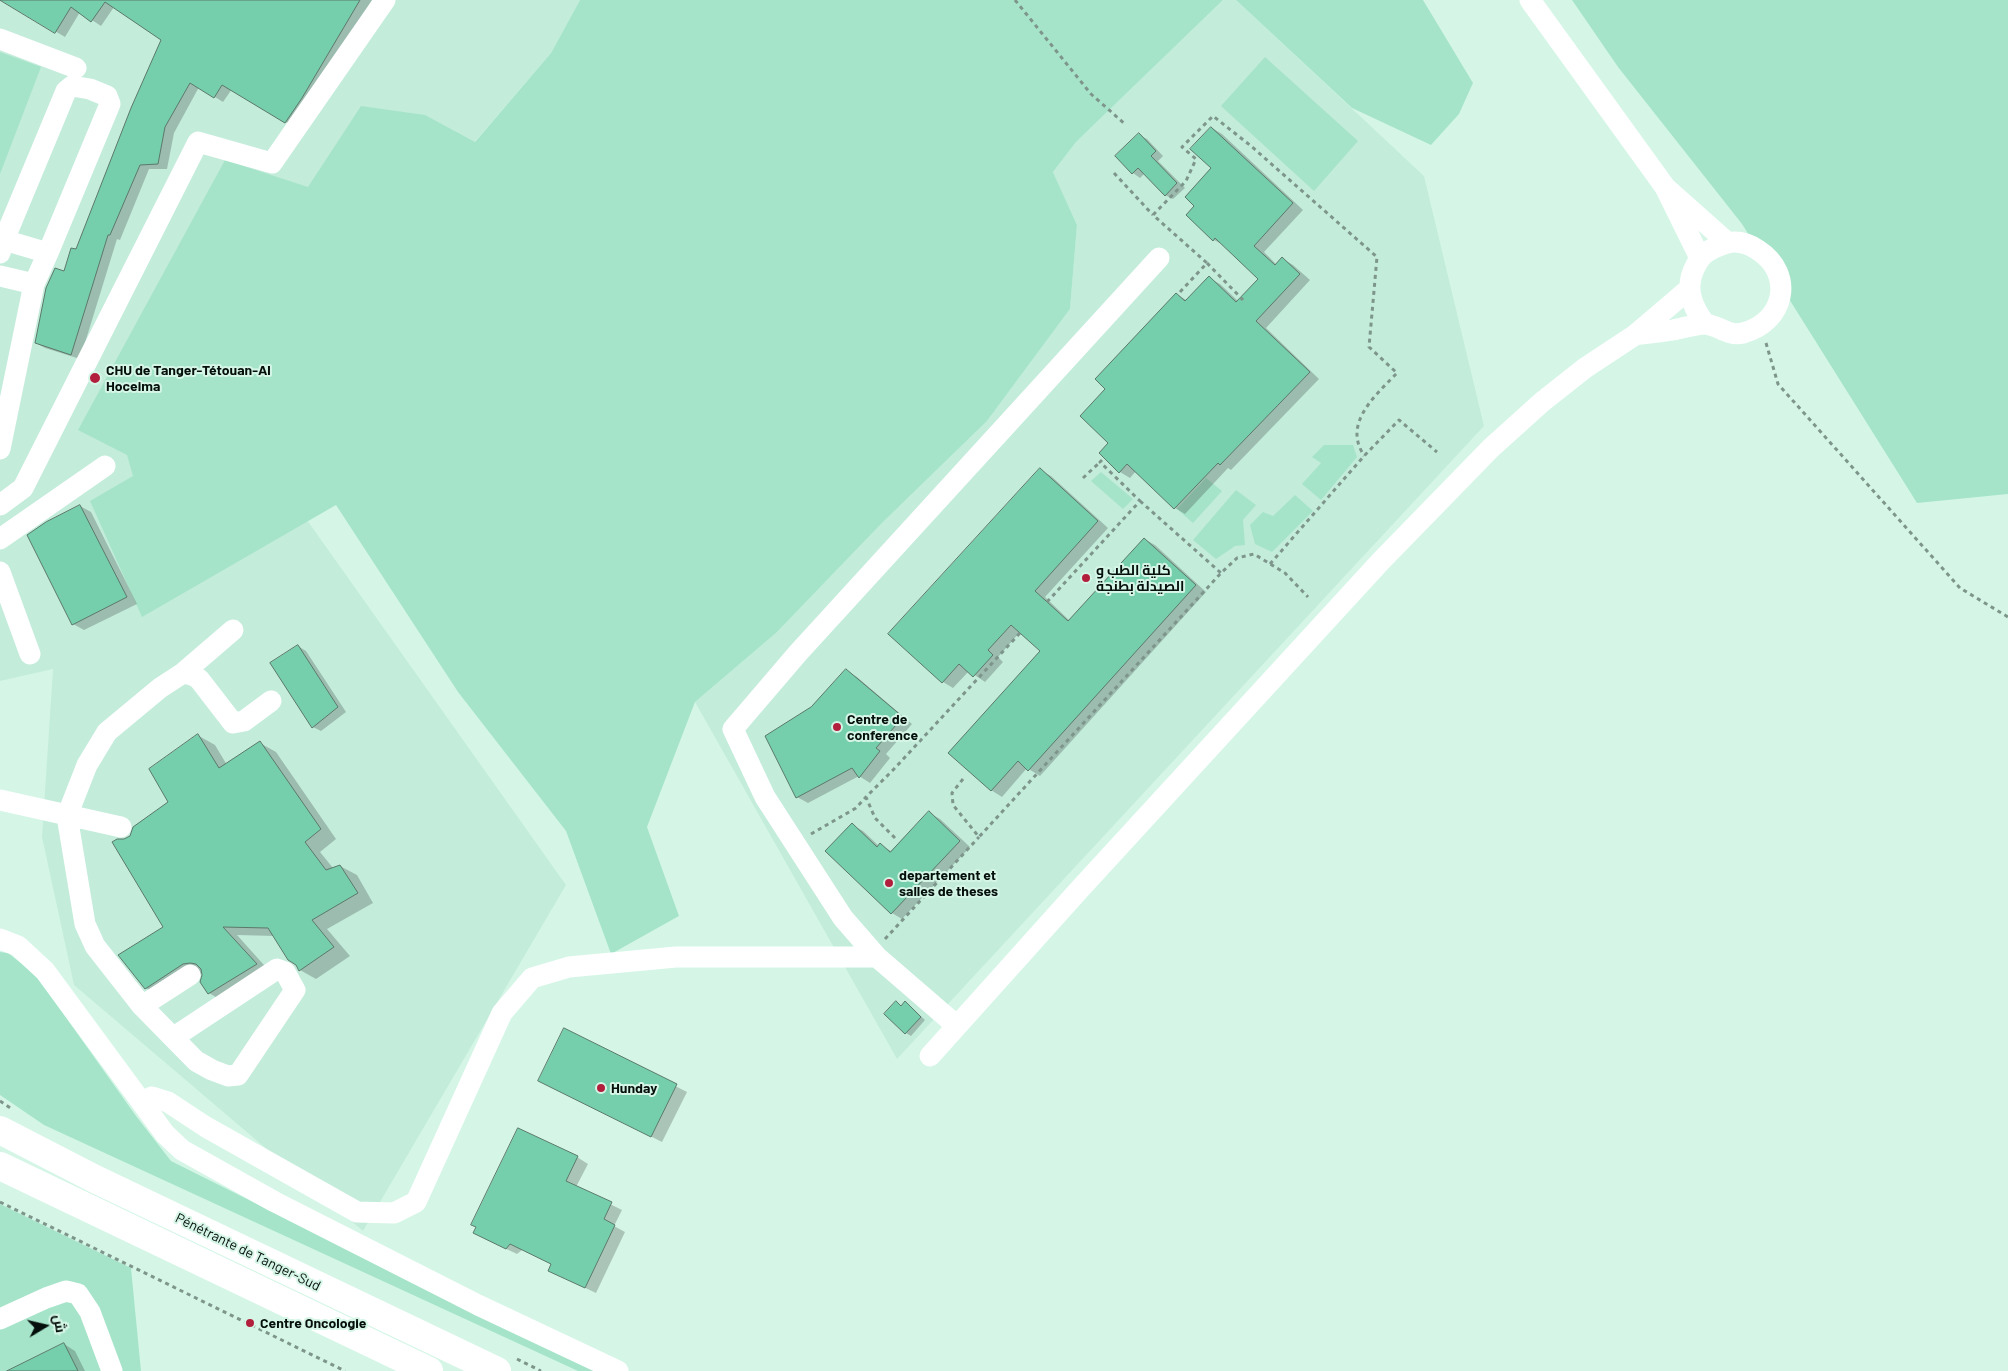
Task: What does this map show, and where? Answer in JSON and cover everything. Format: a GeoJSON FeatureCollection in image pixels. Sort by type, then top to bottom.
{"type":"FeatureCollection","features":[{"type":"Feature","properties":{"kind":"highway","name":"Pénétrante de Tanger-Sud"},"geometry":{"type":"LineString","coordinates":[[0,1130],[96,1179],[497,1371]]}},
{"type":"Feature","properties":{"kind":"highway","name":"Pénétrante de Tanger-Sud"},"geometry":{"type":"LineString","coordinates":[[0,1166],[429,1371]]}},
{"type":"Feature","properties":{"kind":"street"},"geometry":{"type":"LineString","coordinates":[[0,505],[23,488],[198,142],[272,163],[385,0]]}},
{"type":"Feature","properties":{"kind":"street"},"geometry":{"type":"LineString","coordinates":[[1530,0],[1665,188],[1700,258]]}},
{"type":"Feature","properties":{"kind":"street"},"geometry":{"type":"LineString","coordinates":[[0,39],[76,68]]}},
{"type":"Feature","properties":{"kind":"street"},"geometry":{"type":"LineString","coordinates":[[0,449],[34,284],[48,253],[110,104],[107,96],[90,89],[72,86],[66,91],[1,248],[48,253]]}},
{"type":"Feature","properties":{"kind":"street"},"geometry":{"type":"LineString","coordinates":[[1665,188],[1728,243]]}},
{"type":"Feature","properties":{"kind":"street"},"geometry":{"type":"LineString","coordinates":[[1635,335],[1705,324],[1726,333],[1741,333],[1762,326],[1777,307],[1781,291],[1778,271],[1770,258],[1750,244],[1735,242],[1706,252],[1700,258],[1692,272],[1689,289],[1694,307],[1705,324]]}},
{"type":"Feature","properties":{"kind":"street"},"geometry":{"type":"LineString","coordinates":[[957,1026],[881,948],[843,918],[764,797],[733,729],[805,646],[1159,258]]}},
{"type":"Feature","properties":{"kind":"street"},"geometry":{"type":"LineString","coordinates":[[0,276],[34,284]]}},
{"type":"Feature","properties":{"kind":"street"},"geometry":{"type":"LineString","coordinates":[[930,1056],[1085,882],[1380,562],[1491,448],[1542,402],[1585,368],[1635,335],[1689,289]]}},
{"type":"Feature","properties":{"kind":"street"},"geometry":{"type":"LineString","coordinates":[[0,539],[105,466]]}},
{"type":"Feature","properties":{"kind":"street"},"geometry":{"type":"LineString","coordinates":[[0,572],[30,654]]}},
{"type":"Feature","properties":{"kind":"street"},"geometry":{"type":"LineString","coordinates":[[174,1037],[277,969],[286,972],[295,990],[238,1075],[228,1076],[196,1061],[142,1006],[95,946],[85,924],[67,816],[87,765],[107,732],[160,688],[183,673],[233,630]]}},
{"type":"Feature","properties":{"kind":"street"},"geometry":{"type":"LineString","coordinates":[[183,673],[192,674],[199,679],[233,723],[244,721],[271,701]]}},
{"type":"Feature","properties":{"kind":"street"},"geometry":{"type":"LineString","coordinates":[[0,800],[121,827]]}},
{"type":"Feature","properties":{"kind":"street"},"geometry":{"type":"LineString","coordinates":[[0,939],[18,946],[45,971],[165,1134],[182,1150],[275,1202],[478,1305],[618,1371]]}},
{"type":"Feature","properties":{"kind":"street"},"geometry":{"type":"LineString","coordinates":[[142,1102],[152,1097],[168,1102],[206,1127],[357,1212],[394,1213],[416,1202],[502,1013],[532,978],[569,967],[676,957],[881,948]]}},
{"type":"Feature","properties":{"kind":"street"},"geometry":{"type":"LineString","coordinates":[[142,1006],[190,975]]}},
{"type":"Feature","properties":{"kind":"street"},"geometry":{"type":"LineString","coordinates":[[0,1319],[66,1291],[78,1294],[90,1312],[112,1371]]}},
{"type":"Feature","properties":{"kind":"path"},"geometry":{"type":"LineString","coordinates":[[1015,0],[1091,94],[1126,125]]}},
{"type":"Feature","properties":{"kind":"path"},"geometry":{"type":"LineString","coordinates":[[1153,215],[1186,182],[1196,159],[1182,147],[1213,116],[1252,146],[1377,257],[1369,347],[1397,372],[1370,402],[1359,421],[1357,441],[1364,456]]}},
{"type":"Feature","properties":{"kind":"path"},"geometry":{"type":"LineString","coordinates":[[1114,173],[1153,215],[1207,263],[1243,300]]}},
{"type":"Feature","properties":{"kind":"path"},"geometry":{"type":"LineString","coordinates":[[1180,292],[1207,263]]}},
{"type":"Feature","properties":{"kind":"path"},"geometry":{"type":"LineString","coordinates":[[1762,326],[1778,384],[1960,588],[2008,617]]}},
{"type":"Feature","properties":{"kind":"path"},"geometry":{"type":"LineString","coordinates":[[1270,564],[1364,456],[1399,420],[1437,452]]}},
{"type":"Feature","properties":{"kind":"path"},"geometry":{"type":"LineString","coordinates":[[1083,478],[1101,461],[1140,501],[1221,573]]}},
{"type":"Feature","properties":{"kind":"path"},"geometry":{"type":"LineString","coordinates":[[1047,602],[1140,501]]}},
{"type":"Feature","properties":{"kind":"path"},"geometry":{"type":"LineString","coordinates":[[881,948],[979,837],[1221,573],[1237,558],[1254,554],[1285,572],[1308,596]]}},
{"type":"Feature","properties":{"kind":"path"},"geometry":{"type":"LineString","coordinates":[[794,843],[856,808],[894,770],[1020,634]]}},
{"type":"Feature","properties":{"kind":"path"},"geometry":{"type":"LineString","coordinates":[[963,780],[952,793],[953,805],[979,837]]}},
{"type":"Feature","properties":{"kind":"path"},"geometry":{"type":"LineString","coordinates":[[866,797],[875,818],[895,838]]}},
{"type":"Feature","properties":{"kind":"path"},"geometry":{"type":"LineString","coordinates":[[0,1202],[345,1371]]}},
{"type":"Feature","properties":{"kind":"shaded area"},"geometry":{"type":"Polygon","coordinates":[[[0,0],[580,0],[551,53],[440,182],[307,520],[566,885],[363,1231],[74,985],[42,837],[53,669],[0,681],[0,0]]]}},
{"type":"Feature","properties":{"kind":"shaded area"},"geometry":{"type":"Polygon","coordinates":[[[580,0],[1223,0],[1076,142],[1053,172],[1077,225],[1070,309],[987,421],[882,523],[776,633],[695,702],[647,827],[679,916],[611,954],[566,831],[458,692],[336,505],[142,617],[90,501],[133,476],[127,455],[78,430],[225,160],[308,187],[361,106],[425,115],[475,142],[551,53],[580,0]]]}},
{"type":"Feature","properties":{"kind":"shaded area","name":"كلية الطب و الصيدلة بطنجة"},"geometry":{"type":"Polygon","coordinates":[[[1223,0],[1236,0],[1424,176],[1484,426],[897,1059],[695,702],[776,633],[882,523],[987,421],[1070,309],[1077,225],[1053,172],[1076,142],[1223,0]]]}},
{"type":"Feature","properties":{"kind":"shaded area"},"geometry":{"type":"Polygon","coordinates":[[[1236,0],[1423,0],[1473,83],[1459,114],[1431,145],[1352,108],[1236,0]]]}},
{"type":"Feature","properties":{"kind":"shaded area"},"geometry":{"type":"Polygon","coordinates":[[[1572,0],[2008,0],[2008,494],[1917,503],[1742,224],[1618,67],[1572,0]]]}},
{"type":"Feature","properties":{"kind":"shaded area"},"geometry":{"type":"Polygon","coordinates":[[[0,52],[41,67],[0,174],[0,52]]]}},
{"type":"Feature","properties":{"kind":"shaded area"},"geometry":{"type":"Polygon","coordinates":[[[1265,57],[1358,141],[1314,191],[1221,106],[1265,57]]]}},
{"type":"Feature","properties":{"kind":"shaded area"},"geometry":{"type":"Polygon","coordinates":[[[1324,445],[1353,445],[1357,457],[1321,500],[1302,484],[1321,463],[1312,457],[1324,445]]]}},
{"type":"Feature","properties":{"kind":"shaded area"},"geometry":{"type":"Polygon","coordinates":[[[1101,472],[1133,499],[1123,509],[1091,481],[1101,472]]]}},
{"type":"Feature","properties":{"kind":"shaded area"},"geometry":{"type":"Polygon","coordinates":[[[1206,478],[1222,491],[1193,523],[1177,509],[1206,478]]]}},
{"type":"Feature","properties":{"kind":"shaded area"},"geometry":{"type":"Polygon","coordinates":[[[1236,490],[1256,505],[1243,520],[1245,545],[1235,546],[1216,559],[1193,540],[1236,490]]]}},
{"type":"Feature","properties":{"kind":"shaded area"},"geometry":{"type":"Polygon","coordinates":[[[1295,495],[1313,511],[1272,552],[1255,544],[1250,525],[1263,512],[1273,516],[1295,495]]]}},
{"type":"Feature","properties":{"kind":"shaded area"},"geometry":{"type":"Polygon","coordinates":[[[0,952],[8,953],[35,974],[136,1116],[171,1161],[327,1239],[607,1371],[578,1371],[44,1125],[0,1095],[0,952]]]}},
{"type":"Feature","properties":{"kind":"shaded area"},"geometry":{"type":"Polygon","coordinates":[[[0,1204],[131,1268],[141,1371],[0,1371],[0,1204]]]}},
{"type":"Feature","properties":{"kind":"building"},"geometry":{"type":"Polygon","coordinates":[[[0,0],[360,0],[285,123],[222,85],[214,98],[190,83],[165,127],[158,164],[140,165],[110,235],[108,235],[71,355],[35,343],[46,288],[55,268],[64,271],[71,248],[76,249],[131,108],[161,40],[105,2],[91,22],[71,7],[55,33],[0,0]]]}},
{"type":"Feature","properties":{"kind":"building"},"geometry":{"type":"Polygon","coordinates":[[[1211,127],[1293,203],[1254,246],[1275,265],[1282,257],[1300,274],[1256,321],[1310,372],[1220,465],[1218,463],[1174,509],[1127,464],[1119,473],[1099,453],[1108,443],[1080,416],[1105,389],[1095,379],[1176,293],[1185,301],[1209,276],[1236,302],[1258,279],[1215,238],[1213,241],[1186,215],[1194,206],[1185,197],[1211,168],[1190,149],[1211,127]]]}},
{"type":"Feature","properties":{"kind":"building"},"geometry":{"type":"Polygon","coordinates":[[[1139,133],[1156,151],[1151,156],[1177,183],[1165,196],[1138,168],[1132,174],[1115,156],[1139,133]]]}},
{"type":"Feature","properties":{"kind":"building"},"geometry":{"type":"Polygon","coordinates":[[[1040,468],[1098,521],[1035,591],[1068,621],[1144,538],[1196,585],[1028,771],[1018,761],[991,791],[948,753],[1040,651],[1011,625],[988,650],[993,655],[973,677],[959,664],[942,683],[888,634],[1040,468]]]}},
{"type":"Feature","properties":{"kind":"building"},"geometry":{"type":"Polygon","coordinates":[[[80,505],[127,597],[72,625],[27,535],[46,522],[80,505]]]}},
{"type":"Feature","properties":{"kind":"building"},"geometry":{"type":"Polygon","coordinates":[[[298,645],[338,707],[312,728],[270,663],[298,645]]]}},
{"type":"Feature","properties":{"kind":"building","name":"Centre de conference"},"geometry":{"type":"Polygon","coordinates":[[[846,669],[903,717],[876,748],[880,751],[859,778],[852,768],[796,798],[765,736],[811,707],[846,669]]]}},
{"type":"Feature","properties":{"kind":"building"},"geometry":{"type":"Polygon","coordinates":[[[198,734],[219,768],[260,741],[321,829],[305,842],[326,870],[340,865],[358,893],[312,920],[334,947],[299,971],[296,965],[288,960],[268,928],[223,927],[257,964],[208,994],[200,982],[201,969],[196,964],[190,963],[183,964],[145,989],[118,955],[163,927],[112,842],[130,836],[133,827],[168,802],[149,769],[198,734]]]}},
{"type":"Feature","properties":{"kind":"building","name":"departement et salles de theses"},"geometry":{"type":"Polygon","coordinates":[[[929,811],[960,841],[891,914],[825,851],[852,823],[877,847],[880,843],[890,852],[929,811]]]}},
{"type":"Feature","properties":{"kind":"building"},"geometry":{"type":"Polygon","coordinates":[[[896,1001],[901,1006],[905,1001],[921,1017],[905,1034],[884,1014],[896,1001]]]}},
{"type":"Feature","properties":{"kind":"building"},"geometry":{"type":"Polygon","coordinates":[[[564,1028],[677,1084],[651,1137],[538,1081],[564,1028]]]}},
{"type":"Feature","properties":{"kind":"building"},"geometry":{"type":"Polygon","coordinates":[[[518,1128],[578,1156],[566,1181],[612,1202],[604,1219],[615,1225],[585,1288],[548,1271],[551,1264],[510,1244],[506,1249],[473,1233],[476,1227],[471,1225],[518,1128]]]}},
{"type":"Feature","properties":{"kind":"building"},"geometry":{"type":"Polygon","coordinates":[[[64,1343],[78,1371],[7,1371],[64,1343]]]}},
{"type":"Feature","properties":{"kind":"place","name":"CHU de Tanger-Tétouan-Al Hoceima"},"geometry":{"type":"Point","coordinates":[95,378]}},
{"type":"Feature","properties":{"kind":"place","name":"كلية الطب و الصيدلة بطنجة"},"geometry":{"type":"Point","coordinates":[1086,578]}},
{"type":"Feature","properties":{"kind":"place","name":"Centre de conference"},"geometry":{"type":"Point","coordinates":[837,727]}},
{"type":"Feature","properties":{"kind":"place","name":"departement et salles de theses"},"geometry":{"type":"Point","coordinates":[889,883]}},
{"type":"Feature","properties":{"kind":"place","name":"Hunday"},"geometry":{"type":"Point","coordinates":[601,1088]}},
{"type":"Feature","properties":{"kind":"place","name":"Centre Oncologie"},"geometry":{"type":"Point","coordinates":[250,1323]}}]}
